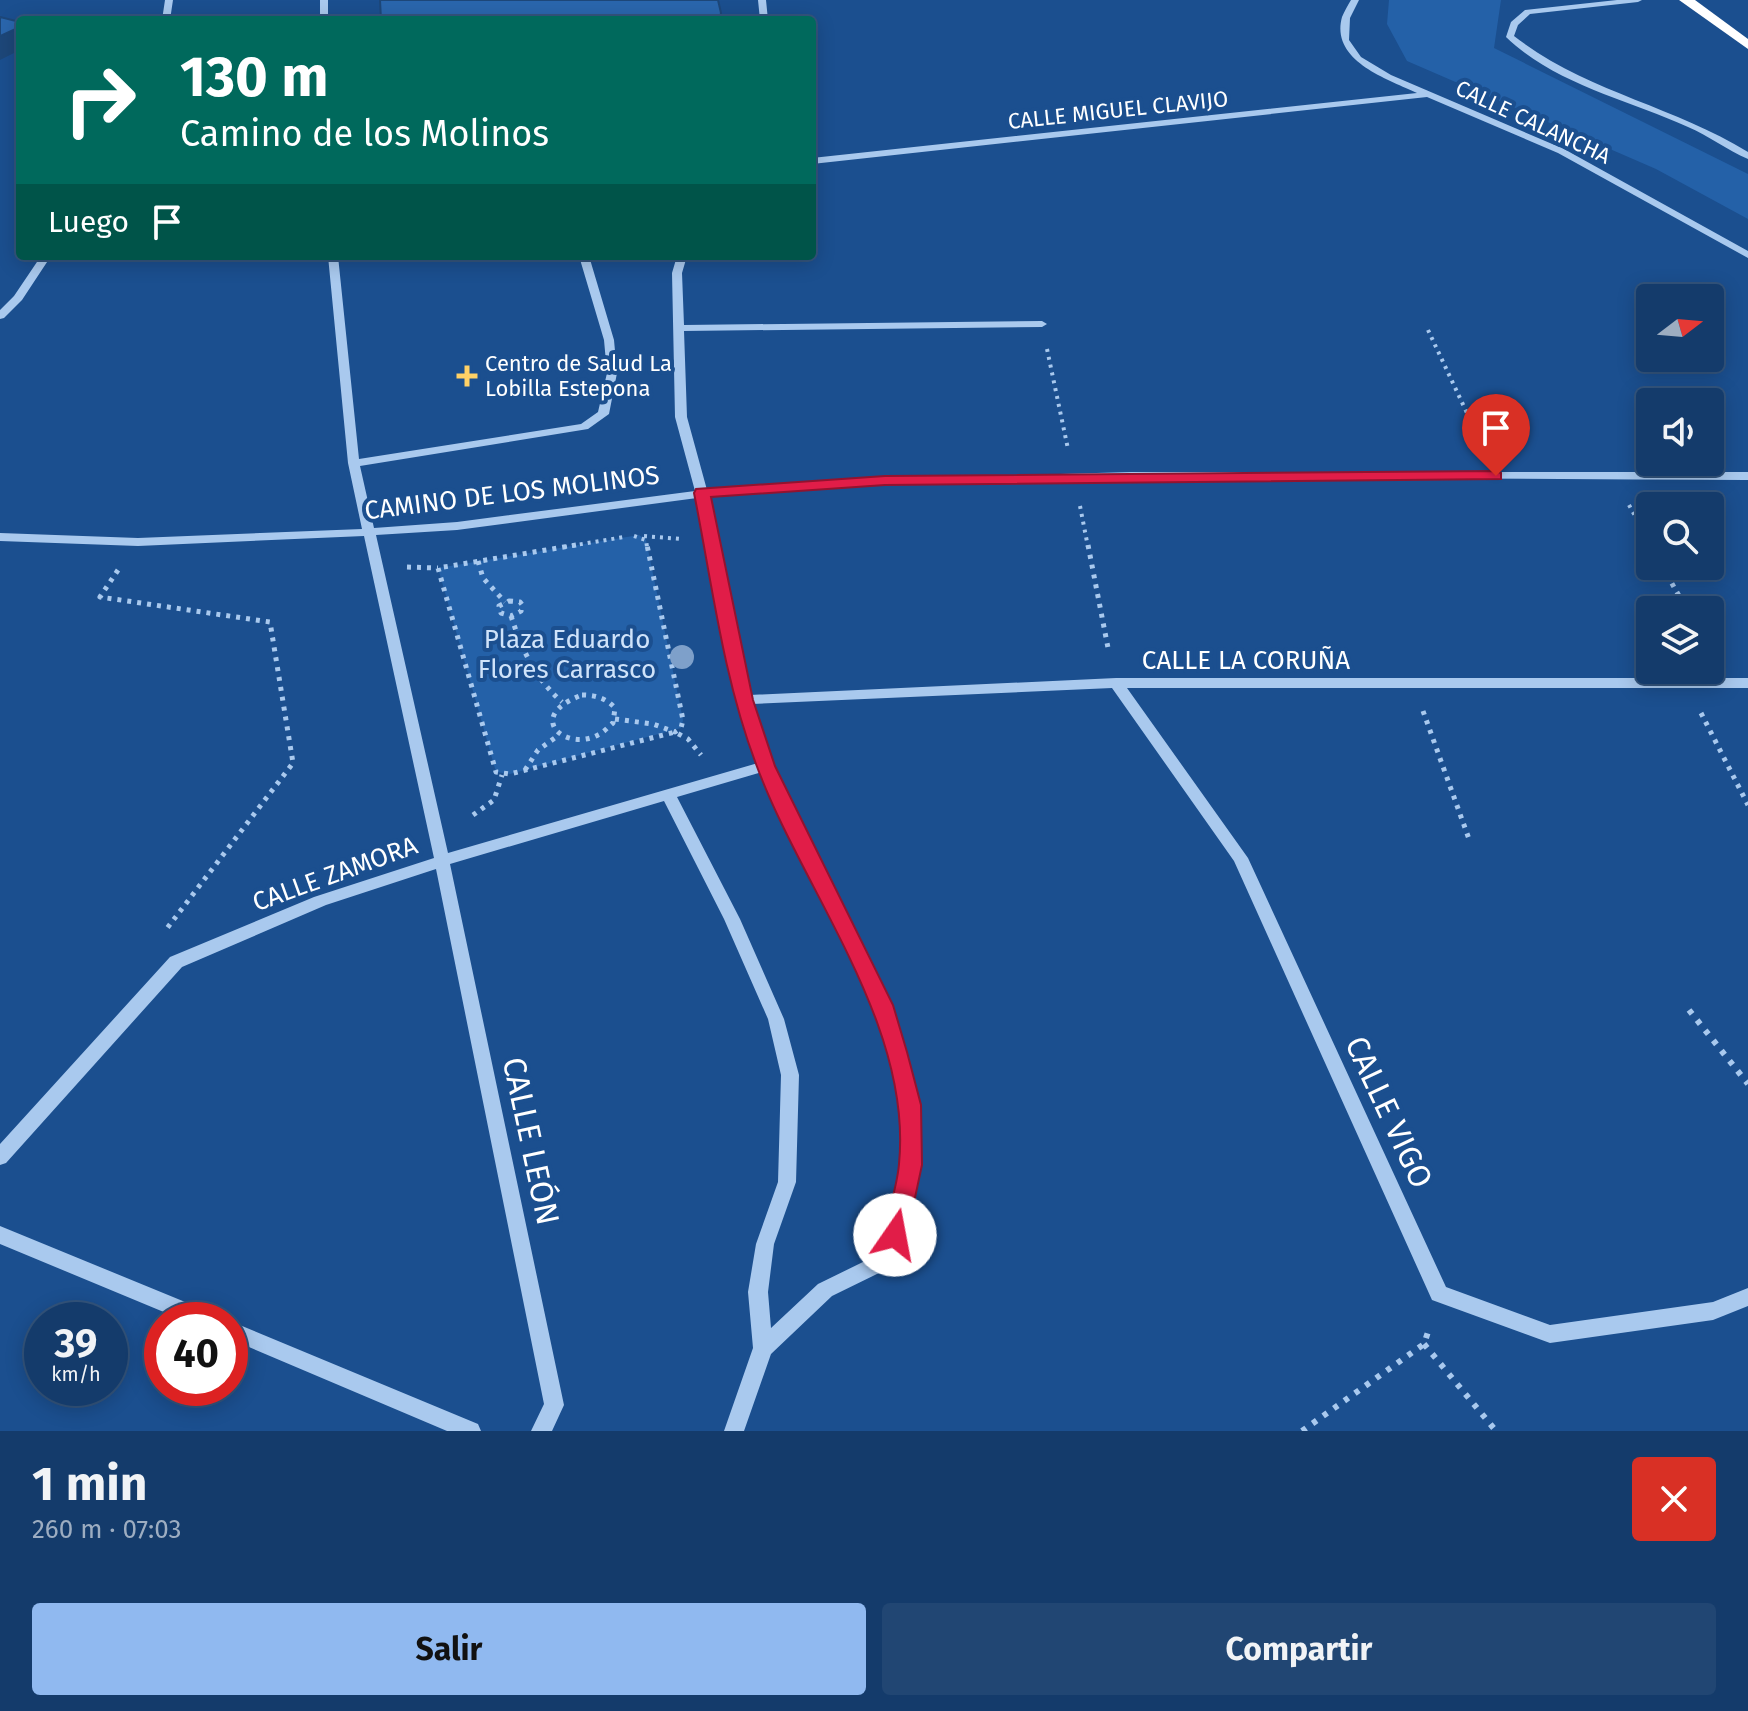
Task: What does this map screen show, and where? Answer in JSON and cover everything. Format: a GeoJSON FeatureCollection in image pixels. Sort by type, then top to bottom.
{"type":"FeatureCollection","features":[{"type":"Feature","properties":{"kind":"highway"},"geometry":{"type":"LineString","coordinates":[[1686,0],[1748,45]]}},
{"type":"Feature","properties":{"kind":"street","name":"CALLE CALANCHA"},"geometry":{"type":"LineString","coordinates":[[1355,0],[1346,18],[1345,40],[1358,59],[1427,94],[1561,151],[1748,255]]}},
{"type":"Feature","properties":{"kind":"street"},"geometry":{"type":"LineString","coordinates":[[1638,0],[1528,12],[1514,24],[1510,37],[1528,54],[1576,78],[1679,119],[1732,144],[1748,156]]}},
{"type":"Feature","properties":{"kind":"street","name":"CALLE MIGUEL CLAVIJO"},"geometry":{"type":"LineString","coordinates":[[816,161],[1427,94]]}},
{"type":"Feature","properties":{"kind":"street"},"geometry":{"type":"LineString","coordinates":[[0,316],[18,298],[43,260]]}},
{"type":"Feature","properties":{"kind":"street"},"geometry":{"type":"LineString","coordinates":[[333,260],[354,463],[442,861]]}},
{"type":"Feature","properties":{"kind":"street"},"geometry":{"type":"LineString","coordinates":[[354,463],[584,427],[603,414],[612,373],[609,340],[585,260]]}},
{"type":"Feature","properties":{"kind":"street"},"geometry":{"type":"LineString","coordinates":[[681,260],[677,273],[681,417],[702,493],[744,700],[766,766],[882,1005],[910,1105],[911,1165],[895,1235],[872,1267],[825,1290],[763,1348]]}},
{"type":"Feature","properties":{"kind":"street"},"geometry":{"type":"LineString","coordinates":[[679,328],[1042,324]]}},
{"type":"Feature","properties":{"kind":"street","name":"CAMINO DE LOS MOLINOS"},"geometry":{"type":"LineString","coordinates":[[0,537],[136,542],[313,537],[453,527],[702,493],[885,481],[1748,476]]}},
{"type":"Feature","properties":{"kind":"street","name":"CALLE LA CORUÑA"},"geometry":{"type":"LineString","coordinates":[[744,700],[1116,683],[1636,683]]}},
{"type":"Feature","properties":{"kind":"street","name":"CALLE VIGO"},"geometry":{"type":"LineString","coordinates":[[1116,683],[1240,858],[1439,1294],[1550,1334],[1713,1311],[1748,1297]]}},
{"type":"Feature","properties":{"kind":"street","name":"CALLE LA CORUÑA"},"geometry":{"type":"LineString","coordinates":[[1724,683],[1748,683]]}},
{"type":"Feature","properties":{"kind":"street","name":"CALLE ZAMORA"},"geometry":{"type":"LineString","coordinates":[[0,1157],[176,962],[320,901],[442,861],[766,766]]}},
{"type":"Feature","properties":{"kind":"street"},"geometry":{"type":"LineString","coordinates":[[668,794],[732,919],[770,1005],[790,1075],[787,1182],[765,1244],[758,1292],[763,1348],[734,1431]]}},
{"type":"Feature","properties":{"kind":"street","name":"CALLE LEÓN"},"geometry":{"type":"LineString","coordinates":[[442,861],[554,1405],[541,1431]]}},
{"type":"Feature","properties":{"kind":"street"},"geometry":{"type":"LineString","coordinates":[[0,1235],[162,1302]]}},
{"type":"Feature","properties":{"kind":"street"},"geometry":{"type":"LineString","coordinates":[[248,1338],[471,1431]]}},
{"type":"Feature","properties":{"kind":"path"},"geometry":{"type":"LineString","coordinates":[[1428,330],[1496,476]]}},
{"type":"Feature","properties":{"kind":"path"},"geometry":{"type":"LineString","coordinates":[[1613,476],[1636,518]]}},
{"type":"Feature","properties":{"kind":"path"},"geometry":{"type":"LineString","coordinates":[[643,536],[683,720],[681,728],[675,732],[525,770],[502,775],[496,772],[438,568],[643,536]]}},
{"type":"Feature","properties":{"kind":"path"},"geometry":{"type":"LineString","coordinates":[[136,542],[100,597],[270,622],[293,763],[160,938],[176,962]]}},
{"type":"Feature","properties":{"kind":"path"},"geometry":{"type":"LineString","coordinates":[[478,561],[483,578],[505,602]]}},
{"type":"Feature","properties":{"kind":"path"},"geometry":{"type":"LineString","coordinates":[[517,601],[523,606],[521,611],[511,616],[499,611],[505,602],[517,601]]}},
{"type":"Feature","properties":{"kind":"path"},"geometry":{"type":"LineString","coordinates":[[511,616],[523,657],[533,674],[562,702]]}},
{"type":"Feature","properties":{"kind":"path"},"geometry":{"type":"LineString","coordinates":[[1413,684],[1469,839]]}},
{"type":"Feature","properties":{"kind":"path"},"geometry":{"type":"LineString","coordinates":[[1687,684],[1748,805]]}},
{"type":"Feature","properties":{"kind":"path"},"geometry":{"type":"LineString","coordinates":[[582,695],[602,697],[615,708],[615,719],[607,730],[590,739],[568,739],[559,735],[551,722],[551,715],[562,702],[582,695]]}},
{"type":"Feature","properties":{"kind":"path"},"geometry":{"type":"LineString","coordinates":[[615,719],[653,724],[675,732]]}},
{"type":"Feature","properties":{"kind":"path"},"geometry":{"type":"LineString","coordinates":[[525,770],[538,750],[559,735]]}},
{"type":"Feature","properties":{"kind":"path"},"geometry":{"type":"LineString","coordinates":[[434,826],[488,810],[498,799],[502,775]]}},
{"type":"Feature","properties":{"kind":"path"},"geometry":{"type":"LineString","coordinates":[[1689,1010],[1748,1084]]}},
{"type":"Feature","properties":{"kind":"path"},"geometry":{"type":"LineString","coordinates":[[1302,1431],[1424,1344],[1496,1431]]}},
{"type":"Feature","properties":{"kind":"green space"},"geometry":{"type":"Polygon","coordinates":[[[1389,0],[1501,0],[1494,48],[1748,174],[1748,219],[1656,169],[1407,61],[1387,24],[1389,0]]]}},
{"type":"Feature","properties":{"kind":"green space","name":"Plaza Eduardo Flores Carrasco"},"geometry":{"type":"Polygon","coordinates":[[[639,535],[646,540],[683,720],[681,728],[510,774],[496,772],[438,568],[639,535]]]}},
{"type":"Feature","properties":{"kind":"building"},"geometry":{"type":"Polygon","coordinates":[[[380,0],[718,0],[721,13],[720,16],[381,16],[380,0]]]}},
{"type":"Feature","properties":{"kind":"building"},"geometry":{"type":"Polygon","coordinates":[[[0,17],[16,21],[16,29],[0,36],[0,17]]]}},
{"type":"Feature","properties":{"kind":"place","name":"Centro de Salud La Lobilla Estepona"},"geometry":{"type":"Point","coordinates":[467,376]}},
{"type":"Feature","properties":{"kind":"route"},"geometry":{"type":"LineString","coordinates":[[895,1235],[911,1165],[910,1105],[882,1005],[766,766],[744,700],[702,493],[885,481],[1496,476]]}}]}
